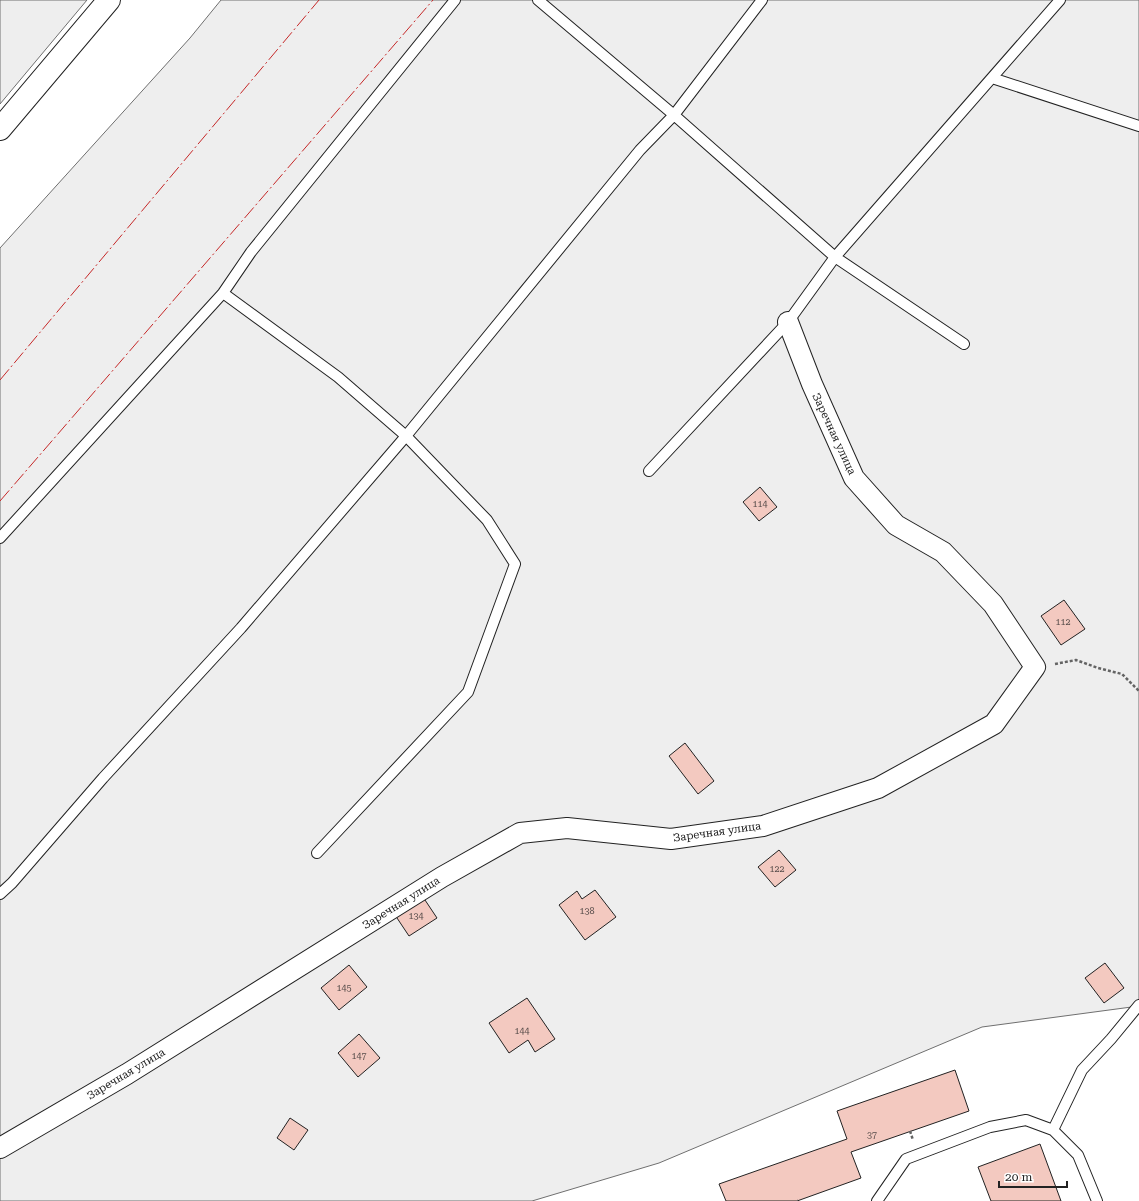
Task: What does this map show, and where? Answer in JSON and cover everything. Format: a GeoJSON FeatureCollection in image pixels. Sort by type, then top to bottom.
{"type":"FeatureCollection","features":[{"type":"Feature","properties":{"kind":"main road"},"geometry":{"type":"LineString","coordinates":[[0,129],[109,0]]}},
{"type":"Feature","properties":{"kind":"street","name":"Заречная улица"},"geometry":{"type":"LineString","coordinates":[[0,1148],[127,1074],[442,877],[520,833],[567,828],[671,839],[763,826],[878,788],[994,724],[1035,667],[993,604],[942,552],[896,525],[854,478],[812,384],[788,322]]}},
{"type":"Feature","properties":{"kind":"lane"},"geometry":{"type":"LineString","coordinates":[[0,538],[223,293],[251,252],[455,0]]}},
{"type":"Feature","properties":{"kind":"lane"},"geometry":{"type":"LineString","coordinates":[[538,0],[674,116],[835,257],[964,344]]}},
{"type":"Feature","properties":{"kind":"lane"},"geometry":{"type":"LineString","coordinates":[[0,894],[12,883],[104,778],[241,628],[406,436],[640,150],[674,116],[762,0]]}},
{"type":"Feature","properties":{"kind":"lane"},"geometry":{"type":"LineString","coordinates":[[649,471],[788,322],[835,257],[1060,0]]}},
{"type":"Feature","properties":{"kind":"lane"},"geometry":{"type":"LineString","coordinates":[[992,78],[1139,126]]}},
{"type":"Feature","properties":{"kind":"lane"},"geometry":{"type":"LineString","coordinates":[[223,293],[338,377],[406,436],[486,520],[515,564],[468,692],[317,853]]}},
{"type":"Feature","properties":{"kind":"lane"},"geometry":{"type":"LineString","coordinates":[[1053,1130],[1082,1070],[1112,1039],[1139,1005]]}},
{"type":"Feature","properties":{"kind":"lane"},"geometry":{"type":"LineString","coordinates":[[877,1201],[906,1159],[990,1127],[1026,1120],[1053,1130],[1078,1155],[1097,1201]]}},
{"type":"Feature","properties":{"kind":"path"},"geometry":{"type":"LineString","coordinates":[[1035,667],[1076,660],[1098,668],[1122,674],[1139,691]]}},
{"type":"Feature","properties":{"kind":"shaded area"},"geometry":{"type":"Polygon","coordinates":[[[0,0],[87,0],[0,104],[0,0]]]}},
{"type":"Feature","properties":{"kind":"shaded area"},"geometry":{"type":"Polygon","coordinates":[[[221,0],[1139,0],[1139,1006],[982,1027],[659,1163],[532,1201],[0,1201],[0,248],[190,38],[221,0]]]}},
{"type":"Feature","properties":{"kind":"building"},"geometry":{"type":"Polygon","coordinates":[[[760,487],[777,507],[759,521],[743,502],[760,487]]]}},
{"type":"Feature","properties":{"kind":"building"},"geometry":{"type":"Polygon","coordinates":[[[1064,600],[1085,629],[1061,645],[1041,616],[1064,600]]]}},
{"type":"Feature","properties":{"kind":"building"},"geometry":{"type":"Polygon","coordinates":[[[685,743],[714,781],[698,794],[669,756],[685,743]]]}},
{"type":"Feature","properties":{"kind":"building"},"geometry":{"type":"Polygon","coordinates":[[[779,850],[796,870],[775,887],[758,867],[779,850]]]}},
{"type":"Feature","properties":{"kind":"building"},"geometry":{"type":"Polygon","coordinates":[[[595,890],[616,917],[585,940],[559,905],[577,891],[582,899],[595,890]]]}},
{"type":"Feature","properties":{"kind":"building"},"geometry":{"type":"Polygon","coordinates":[[[423,897],[437,918],[409,936],[395,915],[423,897]]]}},
{"type":"Feature","properties":{"kind":"building"},"geometry":{"type":"Polygon","coordinates":[[[1105,963],[1124,988],[1104,1003],[1085,978],[1105,963]]]}},
{"type":"Feature","properties":{"kind":"building"},"geometry":{"type":"Polygon","coordinates":[[[349,965],[367,987],[339,1010],[321,988],[349,965]]]}},
{"type":"Feature","properties":{"kind":"building"},"geometry":{"type":"Polygon","coordinates":[[[527,998],[555,1039],[535,1052],[528,1040],[509,1053],[489,1023],[527,998]]]}},
{"type":"Feature","properties":{"kind":"building"},"geometry":{"type":"Polygon","coordinates":[[[359,1034],[380,1058],[358,1077],[338,1053],[359,1034]]]}},
{"type":"Feature","properties":{"kind":"building"},"geometry":{"type":"Polygon","coordinates":[[[955,1070],[969,1111],[851,1152],[861,1178],[797,1201],[726,1201],[719,1184],[847,1139],[837,1111],[955,1070]]]}},
{"type":"Feature","properties":{"kind":"building"},"geometry":{"type":"Polygon","coordinates":[[[290,1118],[308,1130],[294,1150],[277,1138],[290,1118]]]}},
{"type":"Feature","properties":{"kind":"building"},"geometry":{"type":"Polygon","coordinates":[[[1040,1144],[1061,1201],[991,1201],[978,1167],[1040,1144]]]}},
{"type":"Feature","properties":{"kind":"power"},"geometry":{"type":"LineString","coordinates":[[0,380],[319,0]]}},
{"type":"Feature","properties":{"kind":"power"},"geometry":{"type":"LineString","coordinates":[[0,501],[433,0]]}}]}
